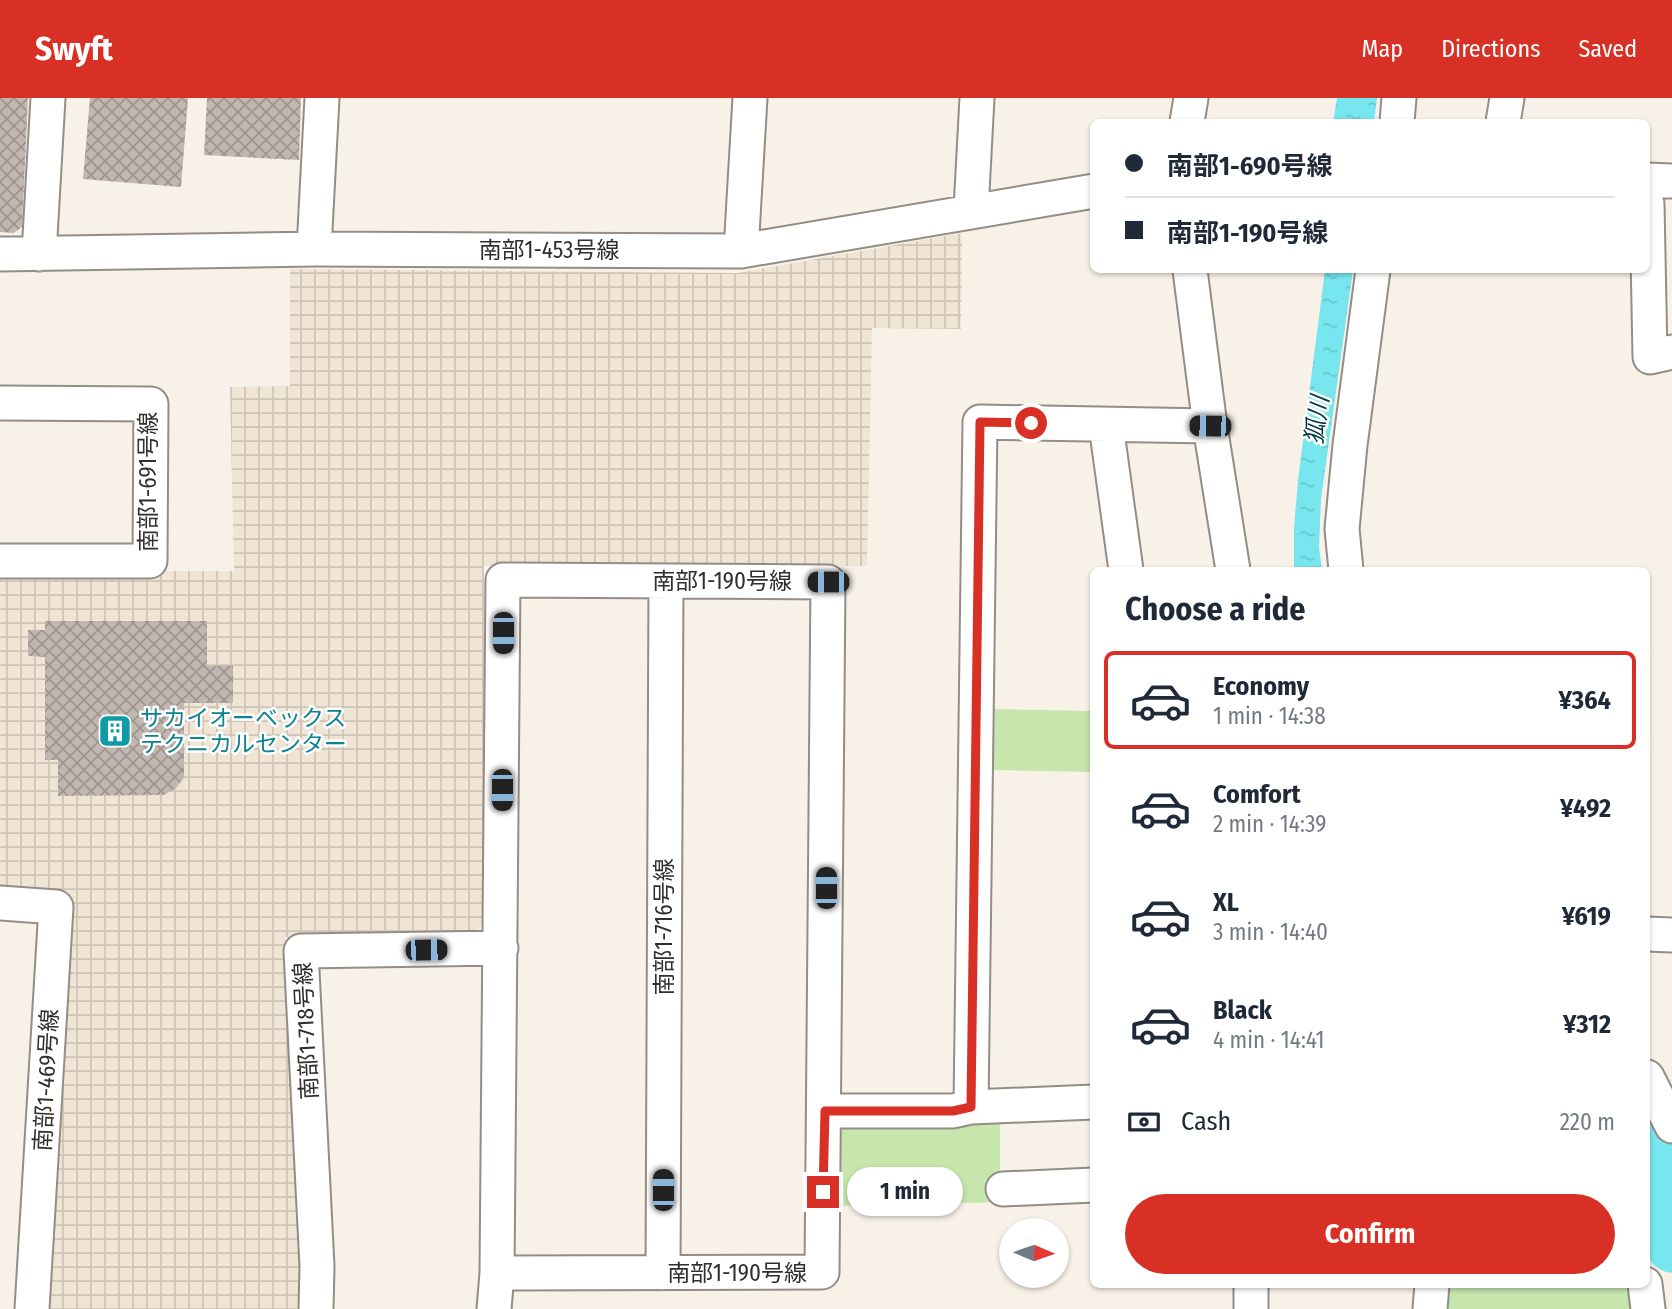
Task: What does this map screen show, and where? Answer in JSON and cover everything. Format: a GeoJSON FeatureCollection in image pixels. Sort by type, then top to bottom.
{"type":"FeatureCollection","features":[{"type":"Feature","properties":{"kind":"street"},"geometry":{"type":"LineString","coordinates":[[39,254],[48,98]]}},
{"type":"Feature","properties":{"kind":"street"},"geometry":{"type":"LineString","coordinates":[[314,249],[322,98]]}},
{"type":"Feature","properties":{"kind":"street"},"geometry":{"type":"LineString","coordinates":[[741,251],[750,98]]}},
{"type":"Feature","properties":{"kind":"street"},"geometry":{"type":"LineString","coordinates":[[971,210],[977,98]]}},
{"type":"Feature","properties":{"kind":"street"},"geometry":{"type":"LineString","coordinates":[[1188,119],[1191,98]]}},
{"type":"Feature","properties":{"kind":"street"},"geometry":{"type":"LineString","coordinates":[[1397,119],[1399,98]]}},
{"type":"Feature","properties":{"kind":"street"},"geometry":{"type":"LineString","coordinates":[[1504,119],[1507,98]]}},
{"type":"Feature","properties":{"kind":"street"},"geometry":{"type":"LineString","coordinates":[[1650,180],[1672,181]]}},
{"type":"Feature","properties":{"kind":"street","name":"南部1-453号線"},"geometry":{"type":"LineString","coordinates":[[0,254],[314,249],[741,251],[1090,192]]}},
{"type":"Feature","properties":{"kind":"street"},"geometry":{"type":"LineString","coordinates":[[1190,273],[1210,426],[1233,567]]}},
{"type":"Feature","properties":{"kind":"street"},"geometry":{"type":"LineString","coordinates":[[1346,567],[1342,529],[1351,431],[1373,273]]}},
{"type":"Feature","properties":{"kind":"street"},"geometry":{"type":"LineString","coordinates":[[1648,273],[1650,357],[1672,352]]}},
{"type":"Feature","properties":{"kind":"street","name":"南部1-691号線"},"geometry":{"type":"LineString","coordinates":[[0,403],[151,404],[150,561],[0,561]]}},
{"type":"Feature","properties":{"kind":"street"},"geometry":{"type":"LineString","coordinates":[[971,1107],[980,422],[1210,426]]}},
{"type":"Feature","properties":{"kind":"street"},"geometry":{"type":"LineString","coordinates":[[1106,425],[1126,567]]}},
{"type":"Feature","properties":{"kind":"street","name":"南部1-190号線"},"geometry":{"type":"LineString","coordinates":[[494,1309],[497,1273],[503,580],[828,582],[822,1272],[497,1273]]}},
{"type":"Feature","properties":{"kind":"street","name":"南部1-716号線"},"geometry":{"type":"LineString","coordinates":[[663,1273],[666,581]]}},
{"type":"Feature","properties":{"kind":"street","name":"南部1-469号線"},"geometry":{"type":"LineString","coordinates":[[0,904],[56,907],[32,1309]]}},
{"type":"Feature","properties":{"kind":"street"},"geometry":{"type":"LineString","coordinates":[[1650,934],[1672,935]]}},
{"type":"Feature","properties":{"kind":"street","name":"南部1-718号線"},"geometry":{"type":"LineString","coordinates":[[316,1309],[317,1266],[301,951],[500,948]]}},
{"type":"Feature","properties":{"kind":"street"},"geometry":{"type":"LineString","coordinates":[[1650,1083],[1672,1125]]}},
{"type":"Feature","properties":{"kind":"street"},"geometry":{"type":"LineString","coordinates":[[825,1111],[953,1111],[971,1107],[1090,1102]]}},
{"type":"Feature","properties":{"kind":"street"},"geometry":{"type":"LineString","coordinates":[[1003,1189],[1090,1185]]}},
{"type":"Feature","properties":{"kind":"street"},"geometry":{"type":"LineString","coordinates":[[1251,1288],[1251,1309]]}},
{"type":"Feature","properties":{"kind":"street"},"geometry":{"type":"LineString","coordinates":[[1430,1309],[1432,1288]]}},
{"type":"Feature","properties":{"kind":"street"},"geometry":{"type":"LineString","coordinates":[[1645,1288],[1648,1309]]}},
{"type":"Feature","properties":{"kind":"shaded area"},"geometry":{"type":"Polygon","coordinates":[[[962,233],[961,329],[872,328],[867,566],[484,566],[484,920],[474,936],[285,937],[302,1309],[47,1309],[69,892],[0,888],[0,571],[234,571],[230,387],[290,386],[290,269],[738,273],[962,233]]]}},
{"type":"Feature","properties":{"kind":"green space"},"geometry":{"type":"Polygon","coordinates":[[[987,709],[1090,711],[1090,772],[985,770],[987,709]]]}},
{"type":"Feature","properties":{"kind":"green space"},"geometry":{"type":"Polygon","coordinates":[[[849,1122],[1000,1122],[1000,1202],[838,1206],[838,1135],[849,1122]]]}},
{"type":"Feature","properties":{"kind":"green space"},"geometry":{"type":"Polygon","coordinates":[[[1445,1288],[1632,1288],[1635,1309],[1443,1309],[1445,1288]]]}},
{"type":"Feature","properties":{"kind":"water"},"geometry":{"type":"Polygon","coordinates":[[[1337,98],[1377,98],[1374,119],[1334,119],[1337,98]]]}},
{"type":"Feature","properties":{"kind":"water"},"geometry":{"type":"Polygon","coordinates":[[[1325,273],[1353,273],[1321,499],[1319,547],[1322,567],[1294,567],[1298,480],[1325,273]]]}},
{"type":"Feature","properties":{"kind":"building"},"geometry":{"type":"Polygon","coordinates":[[[0,98],[28,98],[22,227],[14,233],[0,232],[0,98]]]}},
{"type":"Feature","properties":{"kind":"building"},"geometry":{"type":"Polygon","coordinates":[[[90,98],[188,98],[181,187],[83,179],[90,98]]]}},
{"type":"Feature","properties":{"kind":"building"},"geometry":{"type":"Polygon","coordinates":[[[207,98],[301,98],[299,160],[204,155],[207,98]]]}},
{"type":"Feature","properties":{"kind":"building","name":"サカイオーベックス テクニカルセンター"},"geometry":{"type":"Polygon","coordinates":[[[45,621],[207,621],[207,666],[233,666],[233,703],[184,703],[184,778],[176,788],[164,795],[58,796],[58,760],[45,760],[45,657],[28,656],[28,630],[45,630],[45,621]]]}},
{"type":"Feature","properties":{"kind":"waterway","name":"狐川"},"geometry":{"type":"LineString","coordinates":[[1650,1157],[1662,1195],[1672,1247]]}},
{"type":"Feature","properties":{"kind":"place","name":"サカイオーベックス テクニカルセンター"},"geometry":{"type":"Point","coordinates":[115,731]}},
{"type":"Feature","properties":{"kind":"route"},"geometry":{"type":"LineString","coordinates":[[823,1192],[825,1111],[953,1111],[971,1107],[980,422],[1031,423]]}}]}
